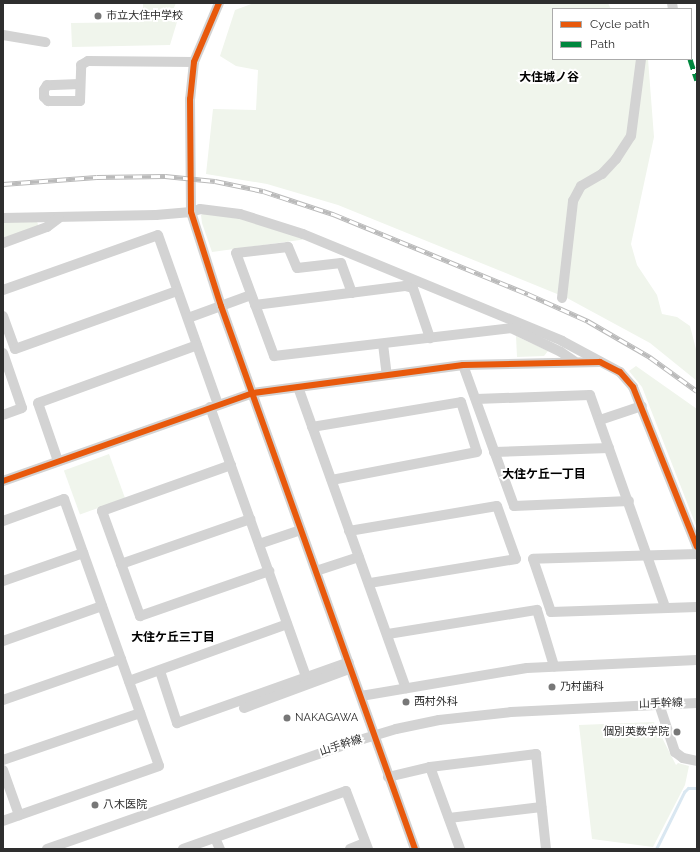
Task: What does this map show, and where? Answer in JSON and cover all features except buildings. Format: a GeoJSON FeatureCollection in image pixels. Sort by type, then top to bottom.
{"type":"FeatureCollection","features":[{"type":"Feature","properties":{"kind":"street"},"geometry":{"type":"LineString","coordinates":[[218,3],[194,62],[190,99],[191,207],[221,306],[361,696],[388,778],[415,849]]}},
{"type":"Feature","properties":{"kind":"street"},"geometry":{"type":"LineString","coordinates":[[3,36],[45,42]]}},
{"type":"Feature","properties":{"kind":"street"},"geometry":{"type":"LineString","coordinates":[[562,298],[573,201],[581,186],[602,174],[616,159],[631,136],[641,60]]}},
{"type":"Feature","properties":{"kind":"street"},"geometry":{"type":"LineString","coordinates":[[80,84],[81,65],[88,61],[194,62]]}},
{"type":"Feature","properties":{"kind":"street"},"geometry":{"type":"LineString","coordinates":[[3,218],[60,218],[191,207],[240,214],[303,234],[515,321],[586,353],[620,372],[633,387],[642,406],[697,547]]}},
{"type":"Feature","properties":{"kind":"street"},"geometry":{"type":"LineString","coordinates":[[3,243],[47,227],[60,218]]}},
{"type":"Feature","properties":{"kind":"street"},"geometry":{"type":"LineString","coordinates":[[3,290],[158,235],[197,345],[230,465],[306,677]]}},
{"type":"Feature","properties":{"kind":"street"},"geometry":{"type":"LineString","coordinates":[[352,293],[341,263],[297,268],[288,247],[236,253],[274,356],[511,328],[561,352],[574,361]]}},
{"type":"Feature","properties":{"kind":"street"},"geometry":{"type":"LineString","coordinates":[[256,305],[405,286],[413,288],[430,338]]}},
{"type":"Feature","properties":{"kind":"street"},"geometry":{"type":"LineString","coordinates":[[3,316],[15,349],[177,291]]}},
{"type":"Feature","properties":{"kind":"street"},"geometry":{"type":"LineString","coordinates":[[188,318],[251,295]]}},
{"type":"Feature","properties":{"kind":"street"},"geometry":{"type":"LineString","coordinates":[[383,344],[387,375]]}},
{"type":"Feature","properties":{"kind":"street"},"geometry":{"type":"LineString","coordinates":[[58,461],[38,403],[197,345]]}},
{"type":"Feature","properties":{"kind":"street"},"geometry":{"type":"LineString","coordinates":[[3,353],[22,408],[3,415]]}},
{"type":"Feature","properties":{"kind":"street"},"geometry":{"type":"LineString","coordinates":[[3,481],[214,405],[253,393],[463,365],[574,361],[600,362]]}},
{"type":"Feature","properties":{"kind":"street"},"geometry":{"type":"LineString","coordinates":[[463,365],[514,506],[628,501]]}},
{"type":"Feature","properties":{"kind":"street"},"geometry":{"type":"LineString","coordinates":[[298,386],[349,531],[388,634],[406,688]]}},
{"type":"Feature","properties":{"kind":"street"},"geometry":{"type":"LineString","coordinates":[[476,399],[590,395],[649,555],[665,608]]}},
{"type":"Feature","properties":{"kind":"street"},"geometry":{"type":"LineString","coordinates":[[312,426],[461,402],[478,452],[332,480]]}},
{"type":"Feature","properties":{"kind":"street"},"geometry":{"type":"LineString","coordinates":[[600,420],[642,406]]}},
{"type":"Feature","properties":{"kind":"street"},"geometry":{"type":"LineString","coordinates":[[494,452],[609,448]]}},
{"type":"Feature","properties":{"kind":"street"},"geometry":{"type":"LineString","coordinates":[[230,465],[102,511],[140,616],[269,571]]}},
{"type":"Feature","properties":{"kind":"street"},"geometry":{"type":"LineString","coordinates":[[3,521],[64,499],[159,766],[3,821]]}},
{"type":"Feature","properties":{"kind":"street"},"geometry":{"type":"LineString","coordinates":[[349,531],[497,506],[516,558],[369,584]]}},
{"type":"Feature","properties":{"kind":"street"},"geometry":{"type":"LineString","coordinates":[[121,564],[250,519]]}},
{"type":"Feature","properties":{"kind":"street"},"geometry":{"type":"LineString","coordinates":[[259,544],[301,530]]}},
{"type":"Feature","properties":{"kind":"street"},"geometry":{"type":"LineString","coordinates":[[3,582],[83,553]]}},
{"type":"Feature","properties":{"kind":"street"},"geometry":{"type":"LineString","coordinates":[[697,554],[533,560],[551,612],[697,607]]}},
{"type":"Feature","properties":{"kind":"street"},"geometry":{"type":"LineString","coordinates":[[316,571],[359,556]]}},
{"type":"Feature","properties":{"kind":"street"},"geometry":{"type":"LineString","coordinates":[[3,641],[102,606]]}},
{"type":"Feature","properties":{"kind":"street"},"geometry":{"type":"LineString","coordinates":[[388,634],[537,610],[554,666]]}},
{"type":"Feature","properties":{"kind":"street"},"geometry":{"type":"LineString","coordinates":[[129,681],[287,624]]}},
{"type":"Feature","properties":{"kind":"street"},"geometry":{"type":"LineString","coordinates":[[3,700],[121,659]]}},
{"type":"Feature","properties":{"kind":"street"},"geometry":{"type":"LineString","coordinates":[[361,696],[554,666],[697,660]]}},
{"type":"Feature","properties":{"kind":"street"},"geometry":{"type":"LineString","coordinates":[[160,670],[177,723],[306,677],[350,665]]}},
{"type":"Feature","properties":{"kind":"street"},"geometry":{"type":"LineString","coordinates":[[244,708],[350,665]]}},
{"type":"Feature","properties":{"kind":"street","name":"山手幹線"},"geometry":{"type":"LineString","coordinates":[[47,849],[374,736],[439,720],[504,712],[697,703]]}},
{"type":"Feature","properties":{"kind":"street"},"geometry":{"type":"LineString","coordinates":[[659,704],[675,752],[683,758],[697,760]]}},
{"type":"Feature","properties":{"kind":"street"},"geometry":{"type":"LineString","coordinates":[[3,760],[140,713]]}},
{"type":"Feature","properties":{"kind":"street"},"geometry":{"type":"LineString","coordinates":[[388,778],[430,767],[536,754],[546,849]]}},
{"type":"Feature","properties":{"kind":"street"},"geometry":{"type":"LineString","coordinates":[[430,767],[460,849]]}},
{"type":"Feature","properties":{"kind":"street"},"geometry":{"type":"LineString","coordinates":[[3,770],[20,815]]}},
{"type":"Feature","properties":{"kind":"street"},"geometry":{"type":"LineString","coordinates":[[186,849],[346,791],[366,846],[350,849]]}},
{"type":"Feature","properties":{"kind":"street"},"geometry":{"type":"LineString","coordinates":[[449,818],[541,807]]}},
{"type":"Feature","properties":{"kind":"street"},"geometry":{"type":"LineString","coordinates":[[215,838],[220,849]]}},
{"type":"Feature","properties":{"kind":"shaded area"},"geometry":{"type":"Polygon","coordinates":[[[143,3],[176,3],[168,21],[177,22],[170,45],[72,47],[71,23],[143,22],[143,3]]]}},
{"type":"Feature","properties":{"kind":"shaded area"},"geometry":{"type":"Polygon","coordinates":[[[254,3],[608,3],[610,8],[552,8],[552,60],[648,60],[654,137],[631,244],[637,265],[657,295],[662,314],[677,317],[690,326],[697,353],[697,381],[650,343],[567,298],[338,205],[267,184],[206,174],[213,109],[256,110],[258,70],[236,66],[220,56],[235,10],[254,3]]]}},
{"type":"Feature","properties":{"kind":"shaded area"},"geometry":{"type":"Polygon","coordinates":[[[206,212],[224,213],[307,239],[212,252],[202,223],[201,215],[206,212]]]}},
{"type":"Feature","properties":{"kind":"shaded area"},"geometry":{"type":"Polygon","coordinates":[[[3,222],[37,222],[38,224],[37,227],[3,239],[3,222]]]}},
{"type":"Feature","properties":{"kind":"shaded area"},"geometry":{"type":"Polygon","coordinates":[[[516,336],[548,351],[544,356],[517,357],[516,336]]]}},
{"type":"Feature","properties":{"kind":"shaded area"},"geometry":{"type":"Polygon","coordinates":[[[636,366],[697,409],[697,528],[642,387],[629,371],[636,366]]]}},
{"type":"Feature","properties":{"kind":"shaded area"},"geometry":{"type":"Polygon","coordinates":[[[109,454],[125,498],[80,515],[64,470],[109,454]]]}},
{"type":"Feature","properties":{"kind":"shaded area"},"geometry":{"type":"Polygon","coordinates":[[[654,722],[676,765],[678,763],[689,766],[685,785],[653,847],[592,839],[579,725],[654,722]]]}},
{"type":"Feature","properties":{"kind":"waterway"},"geometry":{"type":"LineString","coordinates":[[656,849],[684,792],[688,788],[697,788]]}},
{"type":"Feature","properties":{"kind":"railway"},"geometry":{"type":"LineString","coordinates":[[3,184],[97,177],[165,176],[215,181],[263,191],[333,214],[528,294],[588,321],[650,357],[697,391]]}},
{"type":"Feature","properties":{"kind":"marked path"},"geometry":{"type":"LineString","coordinates":[[690,60],[697,80]]}},
{"type":"Feature","properties":{"kind":"cycle path"},"geometry":{"type":"LineString","coordinates":[[219,3],[194,62],[190,99],[191,212],[221,306],[415,849]]}},
{"type":"Feature","properties":{"kind":"cycle path"},"geometry":{"type":"LineString","coordinates":[[3,481],[253,393],[463,365],[600,362],[620,372],[633,387],[697,547]]}},
{"type":"Feature","properties":{"kind":"place","name":"市立大住中学校"},"geometry":{"type":"Point","coordinates":[98,16]}},
{"type":"Feature","properties":{"kind":"place","name":"乃村歯科"},"geometry":{"type":"Point","coordinates":[552,687]}},
{"type":"Feature","properties":{"kind":"place","name":"西村外科"},"geometry":{"type":"Point","coordinates":[406,702]}},
{"type":"Feature","properties":{"kind":"place","name":"NAKAGAWA"},"geometry":{"type":"Point","coordinates":[287,718]}},
{"type":"Feature","properties":{"kind":"place","name":"個別英数学院"},"geometry":{"type":"Point","coordinates":[677,732]}},
{"type":"Feature","properties":{"kind":"place","name":"八木医院"},"geometry":{"type":"Point","coordinates":[95,805]}},
{"type":"Feature","properties":{"kind":"district","name":"大住城ノ谷"},"geometry":{"type":"Point","coordinates":[549,78]}},
{"type":"Feature","properties":{"kind":"district","name":"大住ケ丘一丁目"},"geometry":{"type":"Point","coordinates":[544,475]}},
{"type":"Feature","properties":{"kind":"district","name":"大住ケ丘三丁目"},"geometry":{"type":"Point","coordinates":[173,638]}}]}
